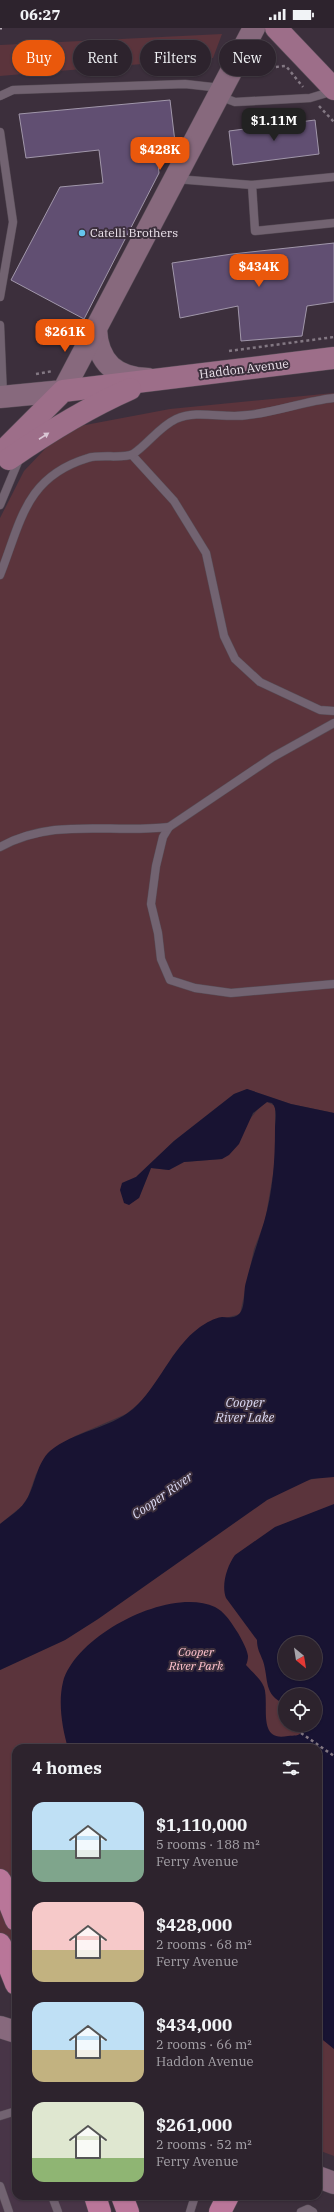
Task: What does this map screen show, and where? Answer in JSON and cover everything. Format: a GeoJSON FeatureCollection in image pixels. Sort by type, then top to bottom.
{"type":"FeatureCollection","features":[{"type":"Feature","properties":{"kind":"highway"},"geometry":{"type":"LineString","coordinates":[[0,1880],[12,1910]]}},
{"type":"Feature","properties":{"kind":"highway"},"geometry":{"type":"LineString","coordinates":[[0,1944],[12,1974]]}},
{"type":"Feature","properties":{"kind":"highway"},"geometry":{"type":"LineString","coordinates":[[96,2200],[100,2212]]}},
{"type":"Feature","properties":{"kind":"highway"},"geometry":{"type":"LineString","coordinates":[[124,2200],[128,2212]]}},
{"type":"Feature","properties":{"kind":"highway"},"geometry":{"type":"LineString","coordinates":[[220,2212],[226,2200]]}},
{"type":"Feature","properties":{"kind":"main road"},"geometry":{"type":"LineString","coordinates":[[0,454],[63,391],[254,28]]}},
{"type":"Feature","properties":{"kind":"main road"},"geometry":{"type":"LineString","coordinates":[[276,28],[334,90]]}},
{"type":"Feature","properties":{"kind":"main road"},"geometry":{"type":"LineString","coordinates":[[96,330],[98,348],[111,367],[121,374],[134,378],[153,379]]}},
{"type":"Feature","properties":{"kind":"main road","name":"Haddon Avenue"},"geometry":{"type":"LineString","coordinates":[[63,391],[334,358]]}},
{"type":"Feature","properties":{"kind":"main road","name":"Haddon Avenue"},"geometry":{"type":"LineString","coordinates":[[0,465],[101,402],[153,379]]}},
{"type":"Feature","properties":{"kind":"main road"},"geometry":{"type":"LineString","coordinates":[[2,397],[63,391]]}},
{"type":"Feature","properties":{"kind":"main road"},"geometry":{"type":"LineString","coordinates":[[0,2027],[12,2031]]}},
{"type":"Feature","properties":{"kind":"main road"},"geometry":{"type":"LineString","coordinates":[[322,2178],[334,2183]]}},
{"type":"Feature","properties":{"kind":"lane"},"geometry":{"type":"LineString","coordinates":[[0,96],[13,90],[185,84],[220,92],[235,102],[311,97],[334,90]]}},
{"type":"Feature","properties":{"kind":"lane"},"geometry":{"type":"LineString","coordinates":[[0,132],[13,222],[0,296]]}},
{"type":"Feature","properties":{"kind":"lane"},"geometry":{"type":"LineString","coordinates":[[175,179],[252,185],[334,177]]}},
{"type":"Feature","properties":{"kind":"lane"},"geometry":{"type":"LineString","coordinates":[[252,185],[255,231],[334,223]]}},
{"type":"Feature","properties":{"kind":"lane"},"geometry":{"type":"LineString","coordinates":[[0,325],[3,372],[2,397]]}},
{"type":"Feature","properties":{"kind":"lane"},"geometry":{"type":"LineString","coordinates":[[0,575],[18,524],[34,492],[45,481],[74,462],[90,457],[132,455],[175,420],[189,415],[246,416],[334,398]]}},
{"type":"Feature","properties":{"kind":"lane"},"geometry":{"type":"LineString","coordinates":[[0,505],[23,450]]}},
{"type":"Feature","properties":{"kind":"lane"},"geometry":{"type":"LineString","coordinates":[[132,455],[174,501],[206,553],[224,636],[235,659],[260,682],[320,710],[334,711]]}},
{"type":"Feature","properties":{"kind":"lane"},"geometry":{"type":"LineString","coordinates":[[334,723],[273,757],[169,827],[163,837],[156,866],[151,904],[158,933],[161,959],[170,980],[196,988],[231,993],[334,984]]}},
{"type":"Feature","properties":{"kind":"lane"},"geometry":{"type":"LineString","coordinates":[[0,847],[12,840],[36,833],[62,828],[169,827]]}},
{"type":"Feature","properties":{"kind":"lane"},"geometry":{"type":"LineString","coordinates":[[0,2116],[12,2112]]}},
{"type":"Feature","properties":{"kind":"lane"},"geometry":{"type":"LineString","coordinates":[[0,2186],[9,2212]]}},
{"type":"Feature","properties":{"kind":"lane"},"geometry":{"type":"LineString","coordinates":[[54,2200],[58,2212]]}},
{"type":"Feature","properties":{"kind":"lane"},"geometry":{"type":"LineString","coordinates":[[190,2212],[194,2200]]}},
{"type":"Feature","properties":{"kind":"lane"},"geometry":{"type":"LineString","coordinates":[[301,2212],[308,2209],[313,2212]]}},
{"type":"Feature","properties":{"kind":"path"},"geometry":{"type":"LineString","coordinates":[[276,67],[286,66],[334,122]]}},
{"type":"Feature","properties":{"kind":"path"},"geometry":{"type":"LineString","coordinates":[[225,351],[334,337]]}},
{"type":"Feature","properties":{"kind":"path"},"geometry":{"type":"LineString","coordinates":[[301,1732],[318,1744]]}},
{"type":"Feature","properties":{"kind":"path"},"geometry":{"type":"LineString","coordinates":[[322,1747],[334,1756]]}},
{"type":"Feature","properties":{"kind":"shaded area"},"geometry":{"type":"Polygon","coordinates":[[[0,2027],[12,2031],[12,2200],[96,2200],[100,2212],[0,2212],[0,2027]]]}},
{"type":"Feature","properties":{"kind":"green space"},"geometry":{"type":"Polygon","coordinates":[[[222,34],[213,58],[211,58],[211,40],[140,40],[140,64],[132,65],[132,40],[101,40],[222,34]]]}},
{"type":"Feature","properties":{"kind":"green space"},"geometry":{"type":"Polygon","coordinates":[[[73,41],[73,70],[65,71],[65,42],[73,41]]]}},
{"type":"Feature","properties":{"kind":"green space"},"geometry":{"type":"Polygon","coordinates":[[[12,44],[12,75],[0,76],[0,45],[12,44]]]}},
{"type":"Feature","properties":{"kind":"green space"},"geometry":{"type":"Polygon","coordinates":[[[334,393],[334,1113],[291,1104],[247,1089],[234,1094],[174,1141],[136,1177],[122,1183],[139,1198],[151,1168],[169,1170],[184,1162],[222,1159],[249,1120],[261,1106],[267,1102],[275,1106],[275,1162],[265,1221],[254,1249],[240,1314],[229,1317],[188,1339],[142,1401],[126,1414],[75,1436],[49,1453],[36,1474],[28,1497],[22,1506],[0,1524],[0,518],[24,471],[64,429],[170,409],[334,393]]]}},
{"type":"Feature","properties":{"kind":"green space","name":"Cooper River Park"},"geometry":{"type":"Polygon","coordinates":[[[325,1476],[334,1477],[334,2156],[322,2152],[322,1744],[12,1744],[12,1987],[0,1976],[0,1670],[65,1640],[98,1619],[267,1500],[298,1483],[325,1476]]]}},
{"type":"Feature","properties":{"kind":"water","name":"Cooper River Lake"},"geometry":{"type":"Polygon","coordinates":[[[247,1089],[291,1104],[334,1113],[334,1477],[311,1479],[267,1500],[98,1619],[65,1640],[0,1670],[0,1524],[16,1512],[25,1501],[31,1491],[42,1461],[50,1451],[59,1444],[124,1416],[142,1400],[181,1345],[190,1336],[200,1327],[216,1318],[235,1317],[243,1308],[246,1282],[267,1211],[271,1188],[274,1164],[276,1115],[275,1108],[272,1103],[267,1102],[253,1113],[239,1144],[229,1155],[222,1159],[184,1162],[169,1170],[151,1168],[139,1198],[129,1205],[124,1203],[120,1190],[122,1183],[136,1177],[174,1141],[234,1094],[247,1089]]]}},
{"type":"Feature","properties":{"kind":"water","name":"Cooper River Park"},"geometry":{"type":"Polygon","coordinates":[[[334,1504],[334,2049],[322,2039],[322,1744],[67,1744],[64,1732],[61,1715],[63,1682],[71,1664],[86,1647],[105,1632],[127,1619],[151,1609],[175,1603],[196,1602],[215,1607],[221,1611],[230,1621],[240,1637],[248,1656],[246,1665],[259,1678],[264,1687],[266,1720],[268,1728],[272,1734],[278,1737],[296,1735],[301,1732],[322,1732],[322,1688],[278,1688],[278,1700],[270,1691],[257,1640],[226,1598],[224,1587],[230,1565],[235,1555],[275,1527],[334,1504]]]}},
{"type":"Feature","properties":{"kind":"building","name":"Catelli Brothers"},"geometry":{"type":"Polygon","coordinates":[[[170,100],[175,142],[156,144],[159,173],[84,319],[11,280],[60,187],[103,183],[99,150],[26,158],[19,114],[170,100]]]}},
{"type":"Feature","properties":{"kind":"building"},"geometry":{"type":"Polygon","coordinates":[[[315,120],[319,154],[233,165],[229,131],[315,120]]]}},
{"type":"Feature","properties":{"kind":"building"},"geometry":{"type":"Polygon","coordinates":[[[334,243],[334,302],[307,306],[302,336],[241,341],[238,306],[180,318],[172,263],[232,254],[334,243]]]}},
{"type":"Feature","properties":{"kind":"place","name":"Catelli Brothers"},"geometry":{"type":"Point","coordinates":[82,233]}},
{"type":"Feature","properties":{"kind":"water label","name":"Cooper River"},"geometry":{"type":"Point","coordinates":[162,1495]}}]}
